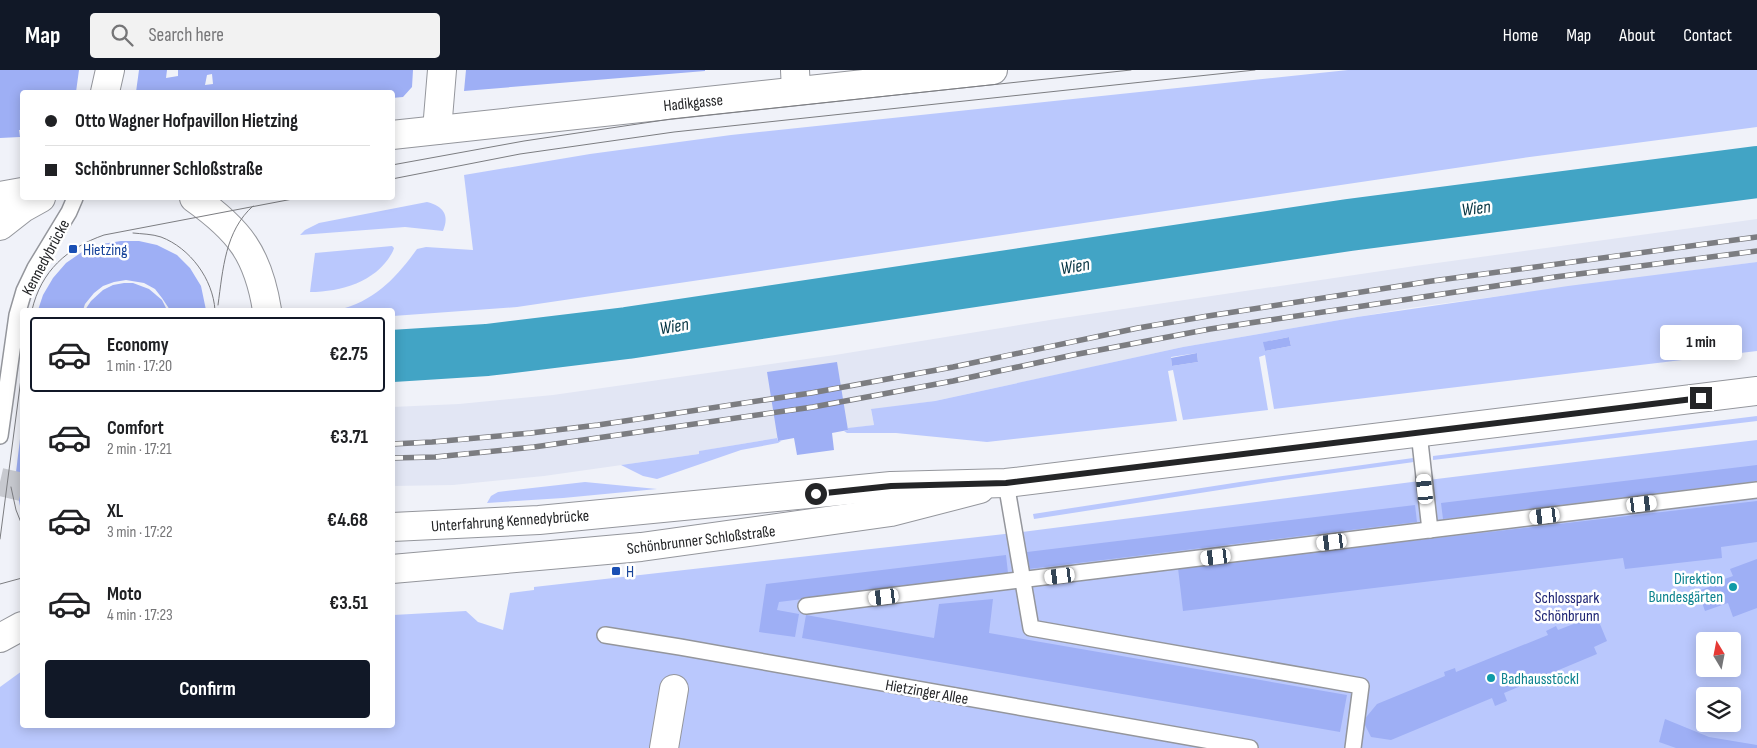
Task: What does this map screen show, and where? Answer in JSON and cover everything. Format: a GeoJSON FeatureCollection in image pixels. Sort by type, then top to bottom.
{"type":"FeatureCollection","features":[{"type":"Feature","properties":{"kind":"main road"},"geometry":{"type":"LineString","coordinates":[[105,90],[110,70]]}},
{"type":"Feature","properties":{"kind":"main road"},"geometry":{"type":"LineString","coordinates":[[437,130],[442,70]]}},
{"type":"Feature","properties":{"kind":"main road","name":"Hadikgasse"},"geometry":{"type":"LineString","coordinates":[[395,135],[795,80],[993,70]]}},
{"type":"Feature","properties":{"kind":"main road"},"geometry":{"type":"LineString","coordinates":[[0,196],[20,192]]}},
{"type":"Feature","properties":{"kind":"main road","name":"Kennedybrücke"},"geometry":{"type":"LineString","coordinates":[[1,229],[23,208],[37,200]]}},
{"type":"Feature","properties":{"kind":"main road"},"geometry":{"type":"LineString","coordinates":[[197,200],[216,214],[240,239],[260,275],[267,308]]}},
{"type":"Feature","properties":{"kind":"main road","name":"Schönbrunner Schloßstraße"},"geometry":{"type":"LineString","coordinates":[[627,512],[891,486],[1006,483],[1757,391]]}},
{"type":"Feature","properties":{"kind":"main road","name":"Schönbrunner Schloßstraße"},"geometry":{"type":"LineString","coordinates":[[395,569],[641,547],[778,529],[891,512],[1006,483]]}},
{"type":"Feature","properties":{"kind":"main road","name":"Unterfahrung Kennedybrücke"},"geometry":{"type":"LineString","coordinates":[[395,527],[463,525],[627,512]]}},
{"type":"Feature","properties":{"kind":"main road"},"geometry":{"type":"LineString","coordinates":[[0,638],[20,627]]}},
{"type":"Feature","properties":{"kind":"main road"},"geometry":{"type":"LineString","coordinates":[[664,748],[674,689]]}},
{"type":"Feature","properties":{"kind":"lane","name":"Kennedybrücke"},"geometry":{"type":"LineString","coordinates":[[0,436],[17,315],[24,291],[70,212],[74,200]]}},
{"type":"Feature","properties":{"kind":"lane"},"geometry":{"type":"LineString","coordinates":[[1419,433],[1430,530]]}},
{"type":"Feature","properties":{"kind":"lane"},"geometry":{"type":"LineString","coordinates":[[1006,483],[1030,628],[1361,686],[1353,748]]}},
{"type":"Feature","properties":{"kind":"lane"},"geometry":{"type":"LineString","coordinates":[[806,606],[1757,490]]}},
{"type":"Feature","properties":{"kind":"lane","name":"Hietzinger Allee"},"geometry":{"type":"LineString","coordinates":[[605,635],[1250,748]]}},
{"type":"Feature","properties":{"kind":"shaded area"},"geometry":{"type":"Polygon","coordinates":[[[1757,219],[1757,262],[1410,308],[1183,347],[935,401],[871,410],[874,425],[777,438],[700,451],[699,454],[544,476],[453,485],[395,486],[395,407],[459,404],[553,395],[835,355],[1056,319],[1415,266],[1757,219]]]}},
{"type":"Feature","properties":{"kind":"green space"},"geometry":{"type":"Polygon","coordinates":[[[1348,70],[1757,70],[1757,127],[1523,158],[517,307],[395,316],[395,308],[344,308],[363,301],[384,287],[401,270],[417,249],[426,247],[473,250],[464,175],[590,154],[731,135],[1348,70]]]}},
{"type":"Feature","properties":{"kind":"green space"},"geometry":{"type":"Polygon","coordinates":[[[427,202],[437,206],[444,212],[446,220],[443,231],[405,227],[300,235],[305,230],[319,223],[427,202]]]}},
{"type":"Feature","properties":{"kind":"green space"},"geometry":{"type":"Polygon","coordinates":[[[392,246],[394,248],[393,251],[386,261],[369,277],[346,287],[310,292],[315,253],[392,246]]]}},
{"type":"Feature","properties":{"kind":"green space"},"geometry":{"type":"Polygon","coordinates":[[[1757,262],[1757,351],[1274,409],[1265,355],[1259,357],[1268,410],[1183,420],[1173,370],[1168,371],[1177,421],[987,442],[896,433],[847,433],[844,431],[848,430],[848,428],[874,425],[871,409],[935,401],[1183,347],[1357,317],[1568,286],[1757,262]],[[1289,337],[1264,342],[1265,351],[1291,346],[1289,337]],[[1197,353],[1171,357],[1172,366],[1198,362],[1197,353]]]}},
{"type":"Feature","properties":{"kind":"green space"},"geometry":{"type":"Polygon","coordinates":[[[1757,416],[1757,421],[1433,460],[1433,456],[1757,416]]]}},
{"type":"Feature","properties":{"kind":"green space"},"geometry":{"type":"Polygon","coordinates":[[[777,438],[778,441],[781,441],[778,443],[741,450],[657,479],[643,476],[621,465],[699,454],[699,451],[777,438]]]}},
{"type":"Feature","properties":{"kind":"green space","name":"Schlosspark Schönbrunn"},"geometry":{"type":"Polygon","coordinates":[[[1757,440],[1757,748],[0,748],[0,687],[20,672],[20,728],[395,728],[395,615],[466,611],[478,622],[503,630],[510,593],[534,590],[534,587],[1022,532],[1757,440]]]}},
{"type":"Feature","properties":{"kind":"green space"},"geometry":{"type":"Polygon","coordinates":[[[1413,458],[1414,462],[1034,519],[1033,514],[1240,482],[1413,458]]]}},
{"type":"Feature","properties":{"kind":"green space"},"geometry":{"type":"Polygon","coordinates":[[[585,482],[657,489],[487,503],[491,496],[498,492],[585,482]]]}},
{"type":"Feature","properties":{"kind":"building"},"geometry":{"type":"Polygon","coordinates":[[[0,70],[79,70],[76,90],[20,90],[20,137],[0,138],[0,70]]]}},
{"type":"Feature","properties":{"kind":"building"},"geometry":{"type":"Polygon","coordinates":[[[139,70],[167,70],[166,78],[178,76],[178,70],[413,70],[412,87],[403,97],[395,98],[395,90],[136,90],[139,70]],[[212,74],[207,75],[205,85],[213,84],[212,74]]]}},
{"type":"Feature","properties":{"kind":"building"},"geometry":{"type":"Polygon","coordinates":[[[466,70],[705,70],[705,71],[464,91],[466,70]]]}},
{"type":"Feature","properties":{"kind":"building"},"geometry":{"type":"Polygon","coordinates":[[[139,241],[157,245],[177,255],[190,268],[201,286],[206,308],[169,308],[155,289],[144,283],[126,280],[103,286],[94,293],[84,308],[39,308],[43,295],[53,278],[66,263],[82,252],[102,244],[139,241]]]}},
{"type":"Feature","properties":{"kind":"building"},"geometry":{"type":"Polygon","coordinates":[[[133,283],[149,289],[162,300],[166,308],[86,308],[103,290],[113,285],[133,283]]]}},
{"type":"Feature","properties":{"kind":"building"},"geometry":{"type":"Polygon","coordinates":[[[1289,337],[1291,346],[1265,351],[1263,342],[1289,337]]]}},
{"type":"Feature","properties":{"kind":"building"},"geometry":{"type":"Polygon","coordinates":[[[1197,353],[1198,362],[1172,366],[1171,358],[1197,353]]]}},
{"type":"Feature","properties":{"kind":"building"},"geometry":{"type":"Polygon","coordinates":[[[837,362],[848,430],[832,433],[834,450],[797,455],[794,438],[778,441],[767,372],[837,362]]]}},
{"type":"Feature","properties":{"kind":"building"},"geometry":{"type":"Polygon","coordinates":[[[20,439],[20,504],[16,487],[20,439]]]}},
{"type":"Feature","properties":{"kind":"building"},"geometry":{"type":"Polygon","coordinates":[[[1757,465],[1757,481],[1443,519],[1441,503],[1757,465]]]}},
{"type":"Feature","properties":{"kind":"building"},"geometry":{"type":"Polygon","coordinates":[[[1757,501],[1757,542],[1721,547],[1722,558],[1625,569],[1623,558],[1183,611],[1178,568],[1757,501]]]}},
{"type":"Feature","properties":{"kind":"building"},"geometry":{"type":"Polygon","coordinates":[[[1415,505],[1417,522],[1029,569],[1027,552],[1415,505]]]}},
{"type":"Feature","properties":{"kind":"building"},"geometry":{"type":"Polygon","coordinates":[[[1006,555],[1008,573],[779,602],[777,610],[799,614],[795,637],[759,632],[766,584],[1006,555]]]}},
{"type":"Feature","properties":{"kind":"building","name":"Direktion Bundesgärten"},"geometry":{"type":"Polygon","coordinates":[[[1757,559],[1757,608],[1733,617],[1728,603],[1705,611],[1698,591],[1733,576],[1730,569],[1757,559]]]}},
{"type":"Feature","properties":{"kind":"building"},"geometry":{"type":"Polygon","coordinates":[[[993,599],[989,633],[1347,695],[1340,732],[802,638],[806,615],[934,638],[939,604],[993,599]]]}},
{"type":"Feature","properties":{"kind":"building","name":"Badhausstöckl"},"geometry":{"type":"Polygon","coordinates":[[[1597,617],[1607,641],[1594,647],[1597,654],[1504,693],[1507,701],[1495,706],[1492,698],[1391,740],[1371,737],[1363,721],[1377,704],[1445,676],[1444,672],[1455,668],[1456,672],[1548,635],[1546,631],[1556,626],[1558,630],[1597,617]]]}},
{"type":"Feature","properties":{"kind":"building"},"geometry":{"type":"Polygon","coordinates":[[[1665,719],[1709,737],[1757,745],[1757,748],[1676,748],[1659,742],[1665,719]]]}},
{"type":"Feature","properties":{"kind":"waterway","name":"Wien"},"geometry":{"type":"LineString","coordinates":[[395,356],[487,350],[627,333],[1349,225],[1757,172]]}},
{"type":"Feature","properties":{"kind":"tunnel"},"geometry":{"type":"LineString","coordinates":[[0,482],[20,487]]}},
{"type":"Feature","properties":{"kind":"tram line"},"geometry":{"type":"LineString","coordinates":[[395,164],[524,141],[671,119],[1131,70]]}},
{"type":"Feature","properties":{"kind":"tram line"},"geometry":{"type":"LineString","coordinates":[[395,178],[520,154],[674,132],[1255,70]]}},
{"type":"Feature","properties":{"kind":"tram line"},"geometry":{"type":"LineString","coordinates":[[33,308],[36,296],[49,273],[67,254],[91,240],[104,235],[288,200]]}},
{"type":"Feature","properties":{"kind":"tram line"},"geometry":{"type":"LineString","coordinates":[[218,305],[224,264],[231,239],[236,227],[253,206]]}},
{"type":"Feature","properties":{"kind":"tram line"},"geometry":{"type":"LineString","coordinates":[[133,233],[161,237],[172,242],[190,257],[205,276],[210,287],[215,308]]}},
{"type":"Feature","properties":{"kind":"tram line"},"geometry":{"type":"LineString","coordinates":[[0,539],[20,386]]}},
{"type":"Feature","properties":{"kind":"tram line"},"geometry":{"type":"LineString","coordinates":[[11,487],[20,520]]}},
{"type":"Feature","properties":{"kind":"tram line"},"geometry":{"type":"LineString","coordinates":[[0,584],[20,579]]}},
{"type":"Feature","properties":{"kind":"railway"},"geometry":{"type":"LineString","coordinates":[[395,444],[531,433],[598,425],[811,393],[953,367],[1138,328],[1208,316],[1432,281],[1757,237]]}},
{"type":"Feature","properties":{"kind":"railway"},"geometry":{"type":"LineString","coordinates":[[395,458],[435,457],[534,447],[813,407],[1210,329],[1555,277],[1757,251]]}},
{"type":"Feature","properties":{"kind":"place","name":"Hietzing"},"geometry":{"type":"Point","coordinates":[73,249]}},
{"type":"Feature","properties":{"kind":"place","name":"H"},"geometry":{"type":"Point","coordinates":[616,571]}},
{"type":"Feature","properties":{"kind":"place","name":"Direktion Bundesgärten"},"geometry":{"type":"Point","coordinates":[1733,587]}},
{"type":"Feature","properties":{"kind":"place","name":"Badhausstöckl"},"geometry":{"type":"Point","coordinates":[1491,678]}},
{"type":"Feature","properties":{"kind":"route"},"geometry":{"type":"LineString","coordinates":[[816,494],[891,486],[1006,483],[1272,452],[1701,398]]}}]}
